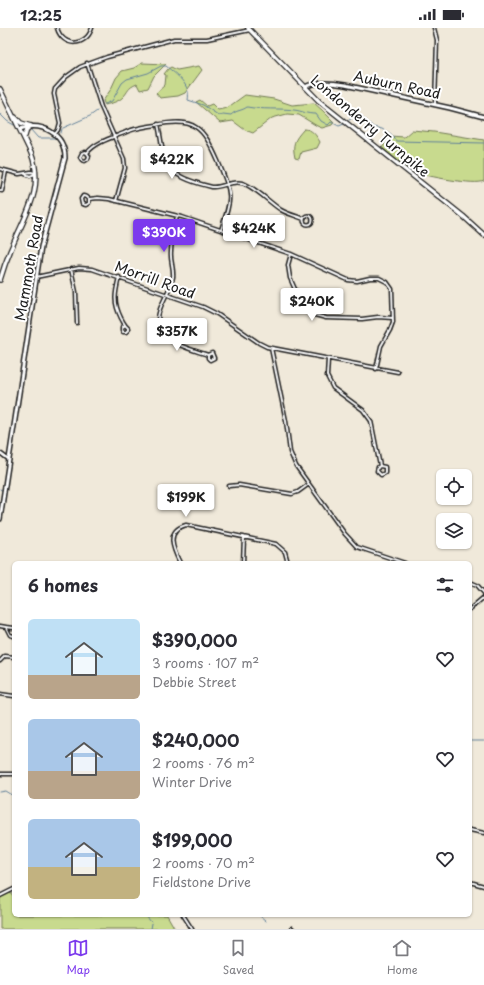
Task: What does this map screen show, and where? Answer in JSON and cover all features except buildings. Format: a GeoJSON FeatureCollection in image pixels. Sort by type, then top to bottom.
{"type":"FeatureCollection","features":[{"type":"Feature","properties":{"kind":"main road","name":"Londonderry Turnpike"},"geometry":{"type":"LineString","coordinates":[[249,29],[319,101],[463,216],[484,235]]}},
{"type":"Feature","properties":{"kind":"main road","name":"Auburn Road"},"geometry":{"type":"LineString","coordinates":[[305,87],[315,84],[345,85],[435,104],[484,117]]}},
{"type":"Feature","properties":{"kind":"main road"},"geometry":{"type":"LineString","coordinates":[[0,89],[33,157],[36,174],[36,187],[33,199],[9,254],[0,279]]}},
{"type":"Feature","properties":{"kind":"main road"},"geometry":{"type":"LineString","coordinates":[[13,114],[21,123],[44,128],[54,134]]}},
{"type":"Feature","properties":{"kind":"main road"},"geometry":{"type":"LineString","coordinates":[[20,129],[31,126]]}},
{"type":"Feature","properties":{"kind":"main road"},"geometry":{"type":"LineString","coordinates":[[24,138],[27,130],[31,126]]}},
{"type":"Feature","properties":{"kind":"main road","name":"Mammoth Road"},"geometry":{"type":"LineString","coordinates":[[0,519],[43,234],[65,162],[64,147],[54,134]]}},
{"type":"Feature","properties":{"kind":"street"},"geometry":{"type":"LineString","coordinates":[[58,28],[63,38],[70,42],[81,41],[89,36],[92,28]]}},
{"type":"Feature","properties":{"kind":"street"},"geometry":{"type":"LineString","coordinates":[[434,28],[437,40],[435,104]]}},
{"type":"Feature","properties":{"kind":"street"},"geometry":{"type":"LineString","coordinates":[[54,134],[58,130],[60,123],[54,94],[55,89],[66,77],[87,64],[103,58],[174,39],[208,39],[249,29]]}},
{"type":"Feature","properties":{"kind":"street"},"geometry":{"type":"LineString","coordinates":[[87,64],[101,107],[123,155],[125,163],[116,201]]}},
{"type":"Feature","properties":{"kind":"street"},"geometry":{"type":"LineString","coordinates":[[87,153],[89,156],[88,159],[85,161],[82,160],[80,157],[81,154],[84,152],[87,153],[95,145],[134,129],[158,124],[181,122],[187,123],[199,129],[207,137],[210,143],[230,192],[230,204],[221,230]]}},
{"type":"Feature","properties":{"kind":"street"},"geometry":{"type":"LineString","coordinates":[[158,124],[165,160],[173,172],[181,177],[212,187],[238,182],[245,184],[280,209],[304,219],[304,223],[307,225],[313,222],[313,219],[309,216],[306,216],[304,219]]}},
{"type":"Feature","properties":{"kind":"street"},"geometry":{"type":"LineString","coordinates":[[0,169],[25,174],[31,172],[36,174]]}},
{"type":"Feature","properties":{"kind":"street"},"geometry":{"type":"LineString","coordinates":[[1,190],[6,171]]}},
{"type":"Feature","properties":{"kind":"street"},"geometry":{"type":"LineString","coordinates":[[89,199],[87,205],[83,205],[80,202],[80,199],[83,196],[86,196],[89,199],[104,198],[177,216],[291,254],[353,281],[375,277],[383,279],[392,289],[393,318],[390,330],[381,346],[376,368]]}},
{"type":"Feature","properties":{"kind":"street"},"geometry":{"type":"LineString","coordinates":[[177,216],[171,252],[173,274],[158,317],[159,326],[162,334],[172,342],[208,355]]}},
{"type":"Feature","properties":{"kind":"street"},"geometry":{"type":"LineString","coordinates":[[291,254],[288,265],[290,278],[302,305],[311,314],[326,318],[393,318]]}},
{"type":"Feature","properties":{"kind":"street","name":"Morrill Road"},"geometry":{"type":"LineString","coordinates":[[36,277],[83,268],[92,268],[211,311],[259,343],[271,348],[398,372]]}},
{"type":"Feature","properties":{"kind":"street"},"geometry":{"type":"LineString","coordinates":[[71,270],[76,292],[76,323]]}},
{"type":"Feature","properties":{"kind":"street"},"geometry":{"type":"LineString","coordinates":[[119,277],[115,302],[124,326]]}},
{"type":"Feature","properties":{"kind":"street"},"geometry":{"type":"LineString","coordinates":[[271,348],[287,423],[290,452],[296,466],[357,547],[399,561]]}},
{"type":"Feature","properties":{"kind":"street"},"geometry":{"type":"LineString","coordinates":[[328,359],[327,376],[332,388],[363,410],[371,421],[380,466]]}},
{"type":"Feature","properties":{"kind":"street"},"geometry":{"type":"LineString","coordinates":[[0,453],[10,460]]}},
{"type":"Feature","properties":{"kind":"street"},"geometry":{"type":"LineString","coordinates":[[380,466],[383,466],[386,470],[384,474],[381,475],[376,471],[380,466]]}},
{"type":"Feature","properties":{"kind":"street"},"geometry":{"type":"LineString","coordinates":[[229,486],[239,485],[292,494],[301,491],[309,484]]}},
{"type":"Feature","properties":{"kind":"street"},"geometry":{"type":"LineString","coordinates":[[179,561],[172,542],[175,533],[182,526],[191,525],[276,544],[285,552],[287,561]]}},
{"type":"Feature","properties":{"kind":"street"},"geometry":{"type":"LineString","coordinates":[[243,561],[244,537]]}},
{"type":"Feature","properties":{"kind":"street"},"geometry":{"type":"LineString","coordinates":[[472,583],[477,585],[484,593]]}},
{"type":"Feature","properties":{"kind":"street"},"geometry":{"type":"LineString","coordinates":[[472,607],[484,597]]}},
{"type":"Feature","properties":{"kind":"street"},"geometry":{"type":"LineString","coordinates":[[0,626],[12,628]]}},
{"type":"Feature","properties":{"kind":"street"},"geometry":{"type":"LineString","coordinates":[[6,627],[10,635],[12,636]]}},
{"type":"Feature","properties":{"kind":"street"},"geometry":{"type":"LineString","coordinates":[[0,661],[5,656],[12,657]]}},
{"type":"Feature","properties":{"kind":"street"},"geometry":{"type":"LineString","coordinates":[[0,694],[12,696]]}},
{"type":"Feature","properties":{"kind":"street"},"geometry":{"type":"LineString","coordinates":[[0,774],[12,774]]}},
{"type":"Feature","properties":{"kind":"street"},"geometry":{"type":"LineString","coordinates":[[472,830],[484,833]]}},
{"type":"Feature","properties":{"kind":"street"},"geometry":{"type":"LineString","coordinates":[[472,883],[484,886]]}},
{"type":"Feature","properties":{"kind":"street"},"geometry":{"type":"LineString","coordinates":[[0,896],[12,890]]}},
{"type":"Feature","properties":{"kind":"street"},"geometry":{"type":"LineString","coordinates":[[184,917],[192,929]]}},
{"type":"Feature","properties":{"kind":"green space"},"geometry":{"type":"Polygon","coordinates":[[[142,63],[166,64],[154,76],[148,88],[140,90],[137,84],[134,85],[119,100],[105,105],[103,101],[116,78],[122,71],[134,68],[142,63]]]}},
{"type":"Feature","properties":{"kind":"green space"},"geometry":{"type":"Polygon","coordinates":[[[199,66],[202,70],[185,93],[178,96],[160,98],[156,93],[165,85],[166,75],[164,74],[171,67],[177,70],[199,66]]]}},
{"type":"Feature","properties":{"kind":"green space"},"geometry":{"type":"Polygon","coordinates":[[[245,95],[274,99],[292,105],[314,103],[334,122],[332,125],[322,128],[299,115],[287,114],[272,118],[253,133],[245,130],[233,121],[220,123],[196,102],[200,100],[207,106],[212,104],[218,110],[227,108],[245,95]]]}},
{"type":"Feature","properties":{"kind":"green space"},"geometry":{"type":"Polygon","coordinates":[[[304,129],[312,131],[320,142],[317,148],[301,152],[299,159],[295,158],[294,146],[296,139],[304,129]]]}},
{"type":"Feature","properties":{"kind":"green space"},"geometry":{"type":"Polygon","coordinates":[[[412,130],[484,140],[484,181],[461,181],[439,178],[415,172],[410,170],[382,148],[390,136],[404,137],[412,130]]]}},
{"type":"Feature","properties":{"kind":"green space"},"geometry":{"type":"Polygon","coordinates":[[[9,893],[12,894],[12,917],[168,917],[175,929],[0,929],[0,897],[9,893]]]}},
{"type":"Feature","properties":{"kind":"waterway"},"geometry":{"type":"LineString","coordinates":[[105,104],[112,101],[122,83],[127,79],[148,73],[161,66],[166,66],[179,77],[185,85],[188,100],[203,105],[218,115],[231,115],[247,107],[288,109],[309,114],[316,114],[321,121],[328,125],[331,122],[339,126],[344,124]]}},
{"type":"Feature","properties":{"kind":"waterway"},"geometry":{"type":"LineString","coordinates":[[63,128],[90,116],[97,111]]}},
{"type":"Feature","properties":{"kind":"waterway"},"geometry":{"type":"LineString","coordinates":[[0,114],[14,125]]}},
{"type":"Feature","properties":{"kind":"waterway"},"geometry":{"type":"LineString","coordinates":[[349,120],[357,115],[365,119],[373,127],[382,129],[391,134],[396,141],[484,143]]}},
{"type":"Feature","properties":{"kind":"waterway"},"geometry":{"type":"LineString","coordinates":[[30,129],[38,138],[55,138]]}},
{"type":"Feature","properties":{"kind":"waterway"},"geometry":{"type":"LineString","coordinates":[[61,133],[62,129]]}},
{"type":"Feature","properties":{"kind":"waterway"},"geometry":{"type":"LineString","coordinates":[[472,741],[484,741]]}},
{"type":"Feature","properties":{"kind":"waterway"},"geometry":{"type":"LineString","coordinates":[[0,792],[6,791],[12,795]]}},
{"type":"Feature","properties":{"kind":"waterway"},"geometry":{"type":"LineString","coordinates":[[147,917],[152,923],[151,929]]}},
{"type":"Feature","properties":{"kind":"waterway"},"geometry":{"type":"LineString","coordinates":[[261,917],[266,921]]}}]}
